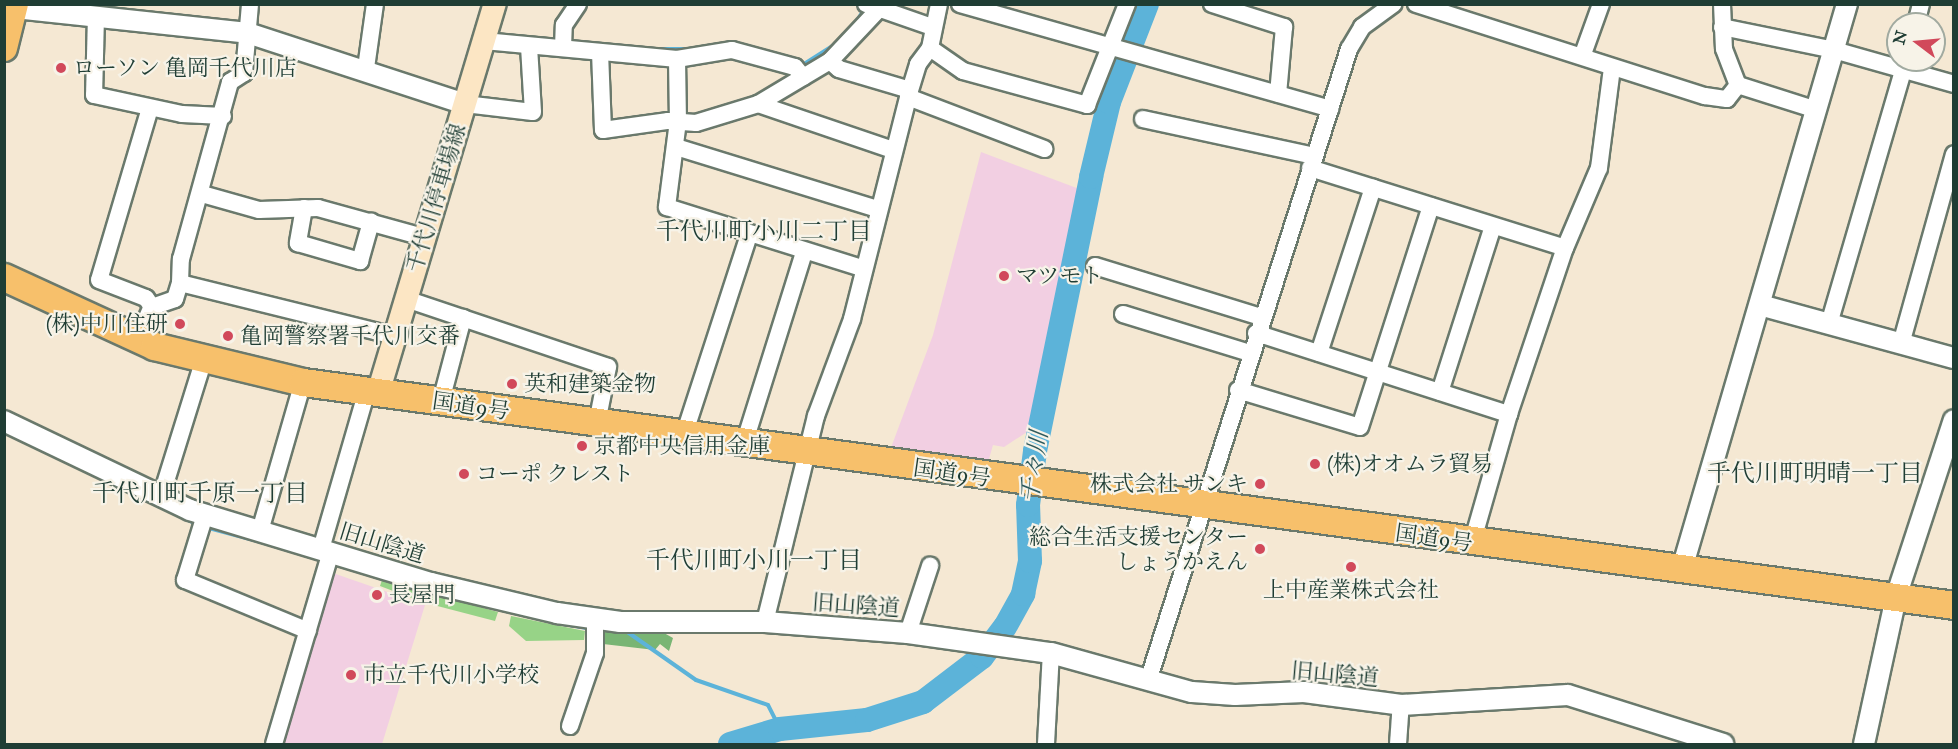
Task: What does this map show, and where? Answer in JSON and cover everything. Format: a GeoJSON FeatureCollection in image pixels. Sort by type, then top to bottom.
{"type":"FeatureCollection","features":[{"type":"Feature","properties":{"kind":"highway","name":"国道9号"},"geometry":{"type":"LineString","coordinates":[[4,277],[137,340],[203,362],[303,382],[1681,572],[1953,605]]}},
{"type":"Feature","properties":{"kind":"main road","name":"千代川停車場線"},"geometry":{"type":"LineString","coordinates":[[373,392],[406,299],[495,4]]}},
{"type":"Feature","properties":{"kind":"main road"},"geometry":{"type":"LineString","coordinates":[[4,48],[15,6]]}},
{"type":"Feature","properties":{"kind":"street"},"geometry":{"type":"LineString","coordinates":[[137,340],[152,307],[175,299],[180,283],[181,259],[202,194],[230,82],[244,73],[250,4]]}},
{"type":"Feature","properties":{"kind":"street"},"geometry":{"type":"LineString","coordinates":[[366,69],[375,4]]}},
{"type":"Feature","properties":{"kind":"street"},"geometry":{"type":"LineString","coordinates":[[563,48],[564,25],[578,4]]}},
{"type":"Feature","properties":{"kind":"street"},"geometry":{"type":"LineString","coordinates":[[765,622],[809,453],[909,94],[918,64],[930,48],[932,27],[939,4]]}},
{"type":"Feature","properties":{"kind":"street"},"geometry":{"type":"LineString","coordinates":[[960,4],[1156,63],[1330,109]]}},
{"type":"Feature","properties":{"kind":"street"},"geometry":{"type":"LineString","coordinates":[[930,48],[963,71],[1087,105],[1113,50],[1127,4]]}},
{"type":"Feature","properties":{"kind":"street"},"geometry":{"type":"LineString","coordinates":[[1212,4],[1284,27],[1278,94]]}},
{"type":"Feature","properties":{"kind":"street"},"geometry":{"type":"LineString","coordinates":[[1416,4],[1513,39],[1583,54]]}},
{"type":"Feature","properties":{"kind":"street"},"geometry":{"type":"LineString","coordinates":[[1601,4],[1583,54],[1587,62],[1705,96],[1727,99],[1738,85]]}},
{"type":"Feature","properties":{"kind":"street"},"geometry":{"type":"LineString","coordinates":[[1722,4],[1722,27],[1738,85]]}},
{"type":"Feature","properties":{"kind":"street"},"geometry":{"type":"LineString","coordinates":[[1681,572],[1847,4]]}},
{"type":"Feature","properties":{"kind":"street"},"geometry":{"type":"LineString","coordinates":[[1149,678],[1238,390],[1349,49],[1362,27],[1388,5]]}},
{"type":"Feature","properties":{"kind":"street"},"geometry":{"type":"LineString","coordinates":[[15,6],[102,12],[248,33],[366,69],[465,104],[533,112],[529,47]]}},
{"type":"Feature","properties":{"kind":"street"},"geometry":{"type":"LineString","coordinates":[[600,52],[603,130],[678,121],[696,123],[758,104],[830,61],[872,7],[932,27]]}},
{"type":"Feature","properties":{"kind":"street"},"geometry":{"type":"LineString","coordinates":[[102,12],[94,95],[150,108],[223,116]]}},
{"type":"Feature","properties":{"kind":"street"},"geometry":{"type":"LineString","coordinates":[[1722,27],[1886,61]]}},
{"type":"Feature","properties":{"kind":"street"},"geometry":{"type":"LineString","coordinates":[[484,41],[677,59],[732,50],[795,67],[802,77]]}},
{"type":"Feature","properties":{"kind":"street"},"geometry":{"type":"LineString","coordinates":[[677,59],[678,121],[667,207],[749,235],[862,268]]}},
{"type":"Feature","properties":{"kind":"street"},"geometry":{"type":"LineString","coordinates":[[830,61],[839,69],[909,94],[1044,149]]}},
{"type":"Feature","properties":{"kind":"street"},"geometry":{"type":"LineString","coordinates":[[1472,543],[1509,414],[1565,248],[1599,168],[1612,68]]}},
{"type":"Feature","properties":{"kind":"street"},"geometry":{"type":"LineString","coordinates":[[1829,324],[1902,72]]}},
{"type":"Feature","properties":{"kind":"street"},"geometry":{"type":"LineString","coordinates":[[1922,72],[1953,84]]}},
{"type":"Feature","properties":{"kind":"street"},"geometry":{"type":"LineString","coordinates":[[1738,85],[1817,110]]}},
{"type":"Feature","properties":{"kind":"street"},"geometry":{"type":"LineString","coordinates":[[758,104],[894,150]]}},
{"type":"Feature","properties":{"kind":"street"},"geometry":{"type":"LineString","coordinates":[[150,108],[99,280],[146,298],[152,307]]}},
{"type":"Feature","properties":{"kind":"street"},"geometry":{"type":"LineString","coordinates":[[1143,119],[1312,162],[1372,188],[1565,248]]}},
{"type":"Feature","properties":{"kind":"street"},"geometry":{"type":"LineString","coordinates":[[676,147],[877,210]]}},
{"type":"Feature","properties":{"kind":"street"},"geometry":{"type":"LineString","coordinates":[[1901,344],[1953,154]]}},
{"type":"Feature","properties":{"kind":"street"},"geometry":{"type":"LineString","coordinates":[[1319,353],[1372,188]]}},
{"type":"Feature","properties":{"kind":"street"},"geometry":{"type":"LineString","coordinates":[[202,194],[259,210],[304,208],[371,222],[423,237]]}},
{"type":"Feature","properties":{"kind":"street"},"geometry":{"type":"LineString","coordinates":[[1238,390],[1360,427],[1431,206]]}},
{"type":"Feature","properties":{"kind":"street"},"geometry":{"type":"LineString","coordinates":[[304,208],[298,243],[360,261],[371,222]]}},
{"type":"Feature","properties":{"kind":"street"},"geometry":{"type":"LineString","coordinates":[[1440,392],[1493,226]]}},
{"type":"Feature","properties":{"kind":"street"},"geometry":{"type":"LineString","coordinates":[[684,435],[749,235]]}},
{"type":"Feature","properties":{"kind":"street"},"geometry":{"type":"LineString","coordinates":[[744,444],[804,252]]}},
{"type":"Feature","properties":{"kind":"street"},"geometry":{"type":"LineString","coordinates":[[1095,266],[1259,325],[1319,353],[1509,414]]}},
{"type":"Feature","properties":{"kind":"street"},"geometry":{"type":"LineString","coordinates":[[180,283],[394,336]]}},
{"type":"Feature","properties":{"kind":"street"},"geometry":{"type":"LineString","coordinates":[[406,299],[608,367],[597,423]]}},
{"type":"Feature","properties":{"kind":"street"},"geometry":{"type":"LineString","coordinates":[[1760,304],[1953,358]]}},
{"type":"Feature","properties":{"kind":"street"},"geometry":{"type":"LineString","coordinates":[[1124,314],[1250,353]]}},
{"type":"Feature","properties":{"kind":"street"},"geometry":{"type":"LineString","coordinates":[[441,401],[463,318]]}},
{"type":"Feature","properties":{"kind":"street"},"geometry":{"type":"LineString","coordinates":[[161,497],[203,362]]}},
{"type":"Feature","properties":{"kind":"street"},"geometry":{"type":"LineString","coordinates":[[260,531],[303,382]]}},
{"type":"Feature","properties":{"kind":"street"},"geometry":{"type":"LineString","coordinates":[[274,744],[308,631],[373,392]]}},
{"type":"Feature","properties":{"kind":"street"},"geometry":{"type":"LineString","coordinates":[[1864,744],[1896,597],[1953,420]]}},
{"type":"Feature","properties":{"kind":"street","name":"旧山陰道"},"geometry":{"type":"LineString","coordinates":[[4,421],[161,497],[203,523],[260,531],[327,555],[431,583],[595,618],[765,622],[909,633],[1052,654],[1149,678],[1192,692],[1304,692],[1401,705],[1568,695],[1720,744]]}},
{"type":"Feature","properties":{"kind":"street"},"geometry":{"type":"LineString","coordinates":[[203,523],[185,580],[308,631]]}},
{"type":"Feature","properties":{"kind":"street"},"geometry":{"type":"LineString","coordinates":[[909,633],[930,566]]}},
{"type":"Feature","properties":{"kind":"street"},"geometry":{"type":"LineString","coordinates":[[570,726],[595,653],[595,618]]}},
{"type":"Feature","properties":{"kind":"street"},"geometry":{"type":"LineString","coordinates":[[1046,744],[1052,654]]}},
{"type":"Feature","properties":{"kind":"street"},"geometry":{"type":"LineString","coordinates":[[1398,744],[1401,705]]}},
{"type":"Feature","properties":{"kind":"shaded area","name":"マツモト"},"geometry":{"type":"Polygon","coordinates":[[[981,152],[1082,190],[1027,432],[1004,447],[993,445],[987,466],[889,453],[933,335],[981,152]]]}},
{"type":"Feature","properties":{"kind":"shaded area","name":"市立千代川小学校"},"geometry":{"type":"Polygon","coordinates":[[[330,572],[425,605],[382,744],[277,744],[330,572]]]}},
{"type":"Feature","properties":{"kind":"green space"},"geometry":{"type":"Polygon","coordinates":[[[382,580],[498,612],[495,621],[422,602],[380,586],[382,580]]]}},
{"type":"Feature","properties":{"kind":"green space"},"geometry":{"type":"Polygon","coordinates":[[[511,616],[585,631],[584,640],[526,641],[509,626],[511,616]]]}},
{"type":"Feature","properties":{"kind":"green space"},"geometry":{"type":"Polygon","coordinates":[[[604,627],[655,628],[673,638],[669,651],[660,644],[655,650],[603,644],[604,627]]]}},
{"type":"Feature","properties":{"kind":"waterway","name":"千々川"},"geometry":{"type":"LineString","coordinates":[[730,744],[780,729],[867,720],[923,702],[982,657],[1005,627],[1023,594],[1030,561],[1028,505],[1035,451],[1091,177],[1109,102],[1147,4]]}},
{"type":"Feature","properties":{"kind":"waterway"},"geometry":{"type":"LineString","coordinates":[[856,22],[865,8]]}},
{"type":"Feature","properties":{"kind":"waterway"},"geometry":{"type":"LineString","coordinates":[[801,66],[837,43]]}},
{"type":"Feature","properties":{"kind":"waterway"},"geometry":{"type":"LineString","coordinates":[[656,49],[696,49]]}},
{"type":"Feature","properties":{"kind":"waterway"},"geometry":{"type":"LineString","coordinates":[[753,64],[791,71]]}},
{"type":"Feature","properties":{"kind":"waterway"},"geometry":{"type":"LineString","coordinates":[[32,445],[198,525]]}},
{"type":"Feature","properties":{"kind":"waterway"},"geometry":{"type":"LineString","coordinates":[[205,527],[291,550]]}},
{"type":"Feature","properties":{"kind":"waterway"},"geometry":{"type":"LineString","coordinates":[[384,579],[428,592]]}},
{"type":"Feature","properties":{"kind":"waterway"},"geometry":{"type":"LineString","coordinates":[[552,622],[592,629]]}},
{"type":"Feature","properties":{"kind":"waterway"},"geometry":{"type":"LineString","coordinates":[[626,631],[696,680],[768,705],[780,729]]}},
{"type":"Feature","properties":{"kind":"place","name":"ローソン 亀岡千代川店"},"geometry":{"type":"Point","coordinates":[61,68]}},
{"type":"Feature","properties":{"kind":"place","name":"マツモト"},"geometry":{"type":"Point","coordinates":[1004,276]}},
{"type":"Feature","properties":{"kind":"place","name":"(株)中川住研"},"geometry":{"type":"Point","coordinates":[180,324]}},
{"type":"Feature","properties":{"kind":"place","name":"亀岡警察署千代川交番"},"geometry":{"type":"Point","coordinates":[228,336]}},
{"type":"Feature","properties":{"kind":"place","name":"英和建築金物"},"geometry":{"type":"Point","coordinates":[512,384]}},
{"type":"Feature","properties":{"kind":"place","name":"京都中央信用金庫"},"geometry":{"type":"Point","coordinates":[582,446]}},
{"type":"Feature","properties":{"kind":"place","name":"(株)オオムラ貿易"},"geometry":{"type":"Point","coordinates":[1315,464]}},
{"type":"Feature","properties":{"kind":"place","name":"コーポ クレスト"},"geometry":{"type":"Point","coordinates":[464,474]}},
{"type":"Feature","properties":{"kind":"place","name":"株式会社 サンキ"},"geometry":{"type":"Point","coordinates":[1260,484]}},
{"type":"Feature","properties":{"kind":"place","name":"総合生活支援センター しょうかえん"},"geometry":{"type":"Point","coordinates":[1260,549]}},
{"type":"Feature","properties":{"kind":"place","name":"上中産業株式会社"},"geometry":{"type":"Point","coordinates":[1351,567]}},
{"type":"Feature","properties":{"kind":"place","name":"長屋門"},"geometry":{"type":"Point","coordinates":[377,595]}},
{"type":"Feature","properties":{"kind":"place","name":"市立千代川小学校"},"geometry":{"type":"Point","coordinates":[351,675]}},
{"type":"Feature","properties":{"kind":"district","name":"千代川町小川二丁目"},"geometry":{"type":"Point","coordinates":[764,232]}},
{"type":"Feature","properties":{"kind":"district","name":"千代川町明晴一丁目"},"geometry":{"type":"Point","coordinates":[1815,474]}},
{"type":"Feature","properties":{"kind":"district","name":"千代川町千原一丁目"},"geometry":{"type":"Point","coordinates":[200,494]}},
{"type":"Feature","properties":{"kind":"district","name":"千代川町小川一丁目"},"geometry":{"type":"Point","coordinates":[754,561]}}]}
